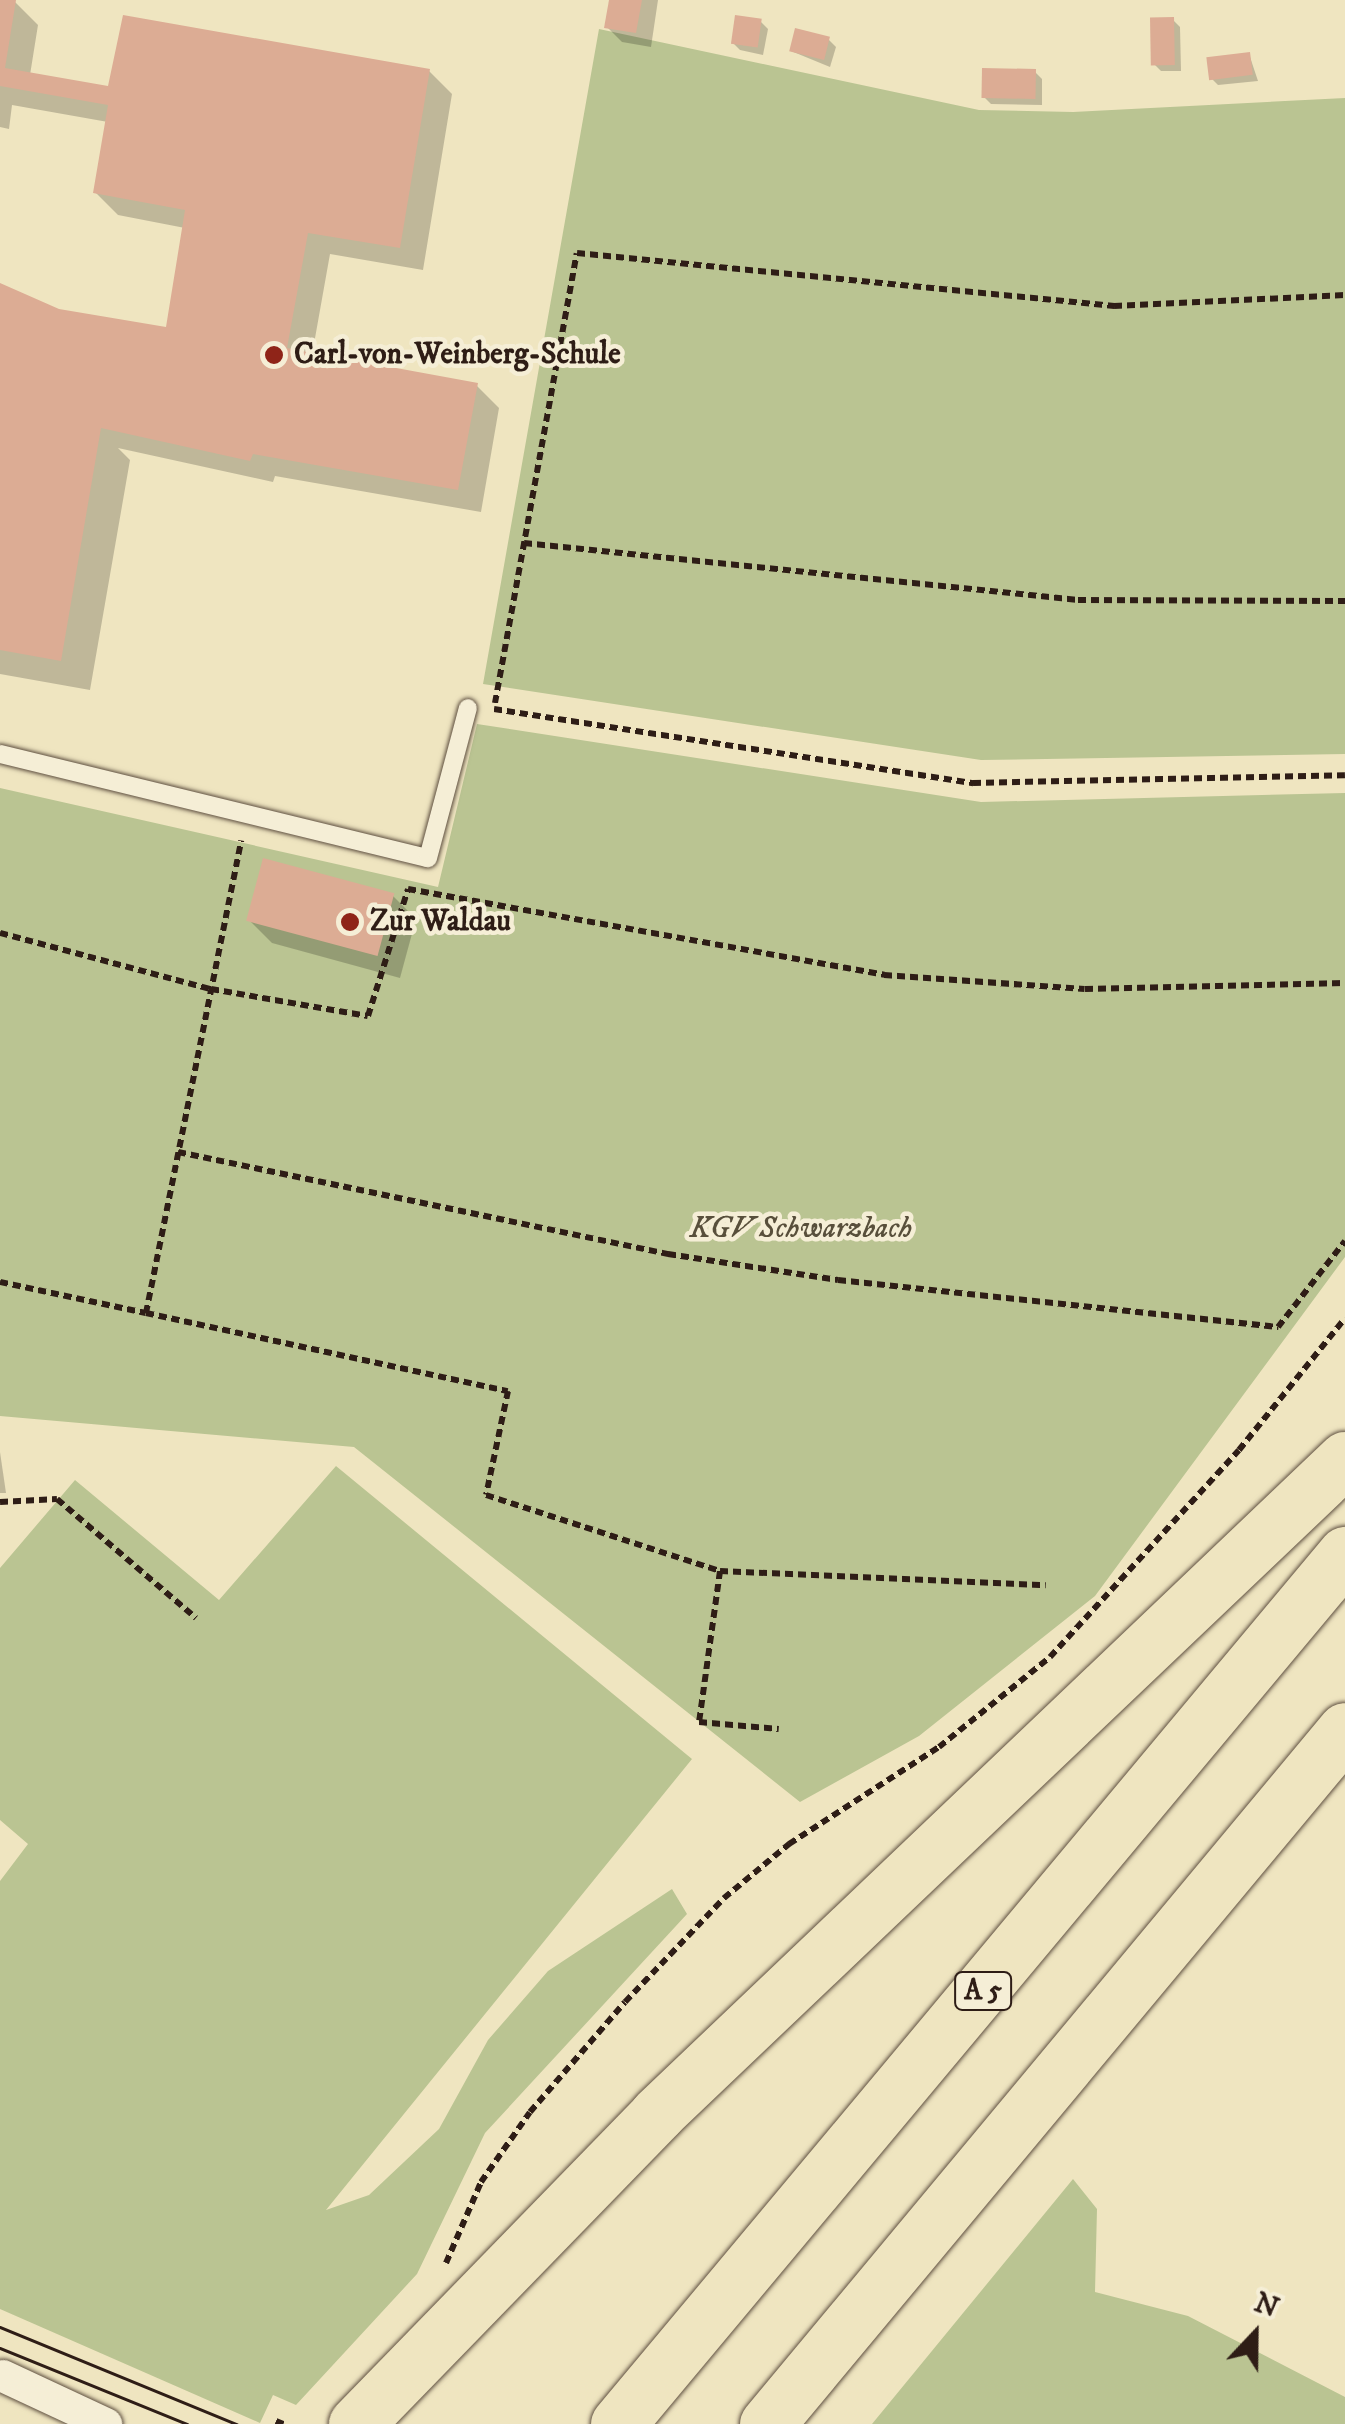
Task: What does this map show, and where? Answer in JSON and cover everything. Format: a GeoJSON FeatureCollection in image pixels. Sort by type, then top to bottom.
{"type":"FeatureCollection","features":[{"type":"Feature","properties":{"kind":"highway"},"geometry":{"type":"LineString","coordinates":[[356,2424],[657,2114],[1345,1458]]}},
{"type":"Feature","properties":{"kind":"highway","name":"A 5"},"geometry":{"type":"LineString","coordinates":[[618,2424],[1345,1554]]}},
{"type":"Feature","properties":{"kind":"highway"},"geometry":{"type":"LineString","coordinates":[[767,2424],[1345,1730]]}},
{"type":"Feature","properties":{"kind":"street"},"geometry":{"type":"LineString","coordinates":[[1,2375],[65,2424]]}},
{"type":"Feature","properties":{"kind":"street"},"geometry":{"type":"LineString","coordinates":[[1,2375],[106,2424]]}},
{"type":"Feature","properties":{"kind":"lane"},"geometry":{"type":"LineString","coordinates":[[0,754],[247,809],[428,858],[468,708]]}},
{"type":"Feature","properties":{"kind":"path"},"geometry":{"type":"LineString","coordinates":[[494,709],[576,253],[1114,306],[1345,296]]}},
{"type":"Feature","properties":{"kind":"path"},"geometry":{"type":"LineString","coordinates":[[524,543],[1078,600],[1345,601]]}},
{"type":"Feature","properties":{"kind":"path"},"geometry":{"type":"LineString","coordinates":[[468,708],[973,783],[1345,775]]}},
{"type":"Feature","properties":{"kind":"path"},"geometry":{"type":"LineString","coordinates":[[146,1313],[247,809]]}},
{"type":"Feature","properties":{"kind":"path"},"geometry":{"type":"LineString","coordinates":[[0,933],[211,989],[368,1016],[408,889],[884,975],[1085,989],[1345,983]]}},
{"type":"Feature","properties":{"kind":"path"},"geometry":{"type":"LineString","coordinates":[[178,1152],[668,1254],[838,1280],[1278,1326],[1345,1241]]}},
{"type":"Feature","properties":{"kind":"path"},"geometry":{"type":"LineString","coordinates":[[0,1282],[508,1390],[486,1495],[720,1571],[1046,1585]]}},
{"type":"Feature","properties":{"kind":"path"},"geometry":{"type":"LineString","coordinates":[[444,2268],[482,2182],[510,2140],[638,1989],[724,1898],[789,1844],[939,1747],[1050,1657],[1239,1450],[1345,1318]]}},
{"type":"Feature","properties":{"kind":"path"},"geometry":{"type":"LineString","coordinates":[[0,1502],[58,1499],[196,1618]]}},
{"type":"Feature","properties":{"kind":"path"},"geometry":{"type":"LineString","coordinates":[[720,1571],[699,1722],[779,1729]]}},
{"type":"Feature","properties":{"kind":"green space"},"geometry":{"type":"Polygon","coordinates":[[[599,29],[979,110],[1073,112],[1345,98],[1345,754],[981,760],[483,684],[599,29]]]}},
{"type":"Feature","properties":{"kind":"green space","name":"KGV Schwarzbach"},"geometry":{"type":"Polygon","coordinates":[[[477,724],[981,802],[1345,793],[1345,1257],[1095,1596],[919,1736],[800,1802],[354,1447],[0,1416],[0,788],[438,887],[477,724]]]}},
{"type":"Feature","properties":{"kind":"green space"},"geometry":{"type":"Polygon","coordinates":[[[336,1466],[692,1759],[326,2210],[369,2195],[439,2129],[488,2040],[548,1971],[672,1889],[687,1914],[485,2133],[417,2274],[296,2405],[273,2395],[260,2423],[0,2309],[0,1881],[28,1844],[0,1820],[0,1568],[75,1480],[219,1600],[336,1466]]]}},
{"type":"Feature","properties":{"kind":"green space"},"geometry":{"type":"Polygon","coordinates":[[[1073,2179],[1097,2209],[1095,2292],[1188,2316],[1345,2397],[1345,2424],[872,2424],[1073,2179]]]}},
{"type":"Feature","properties":{"kind":"building"},"geometry":{"type":"Polygon","coordinates":[[[0,0],[16,0],[5,68],[108,86],[123,15],[430,69],[400,248],[308,233],[287,348],[478,383],[458,490],[253,454],[250,461],[101,428],[61,661],[0,650],[0,283],[59,309],[166,327],[185,210],[93,193],[108,105],[0,86],[0,0]]]}},
{"type":"Feature","properties":{"kind":"building"},"geometry":{"type":"Polygon","coordinates":[[[609,0],[642,0],[636,33],[604,28],[609,0]]]}},
{"type":"Feature","properties":{"kind":"building"},"geometry":{"type":"Polygon","coordinates":[[[735,15],[762,19],[758,47],[731,44],[735,15]]]}},
{"type":"Feature","properties":{"kind":"building"},"geometry":{"type":"Polygon","coordinates":[[[1150,17],[1174,17],[1175,65],[1151,65],[1150,17]]]}},
{"type":"Feature","properties":{"kind":"building"},"geometry":{"type":"Polygon","coordinates":[[[795,28],[830,37],[824,60],[789,51],[795,28]]]}},
{"type":"Feature","properties":{"kind":"building"},"geometry":{"type":"Polygon","coordinates":[[[1250,52],[1253,75],[1209,80],[1206,57],[1250,52]]]}},
{"type":"Feature","properties":{"kind":"building"},"geometry":{"type":"Polygon","coordinates":[[[982,68],[1036,69],[1035,99],[981,98],[982,68]]]}},
{"type":"Feature","properties":{"kind":"building"},"geometry":{"type":"Polygon","coordinates":[[[263,858],[394,893],[378,956],[246,921],[263,858]]]}},
{"type":"Feature","properties":{"kind":"tram line"},"geometry":{"type":"LineString","coordinates":[[0,2327],[237,2424]]}},
{"type":"Feature","properties":{"kind":"tram line"},"geometry":{"type":"LineString","coordinates":[[0,2348],[187,2424]]}},
{"type":"Feature","properties":{"kind":"place","name":"Carl-von-Weinberg-Schule"},"geometry":{"type":"Point","coordinates":[274,355]}},
{"type":"Feature","properties":{"kind":"place","name":"Zur Waldau"},"geometry":{"type":"Point","coordinates":[350,922]}}]}
